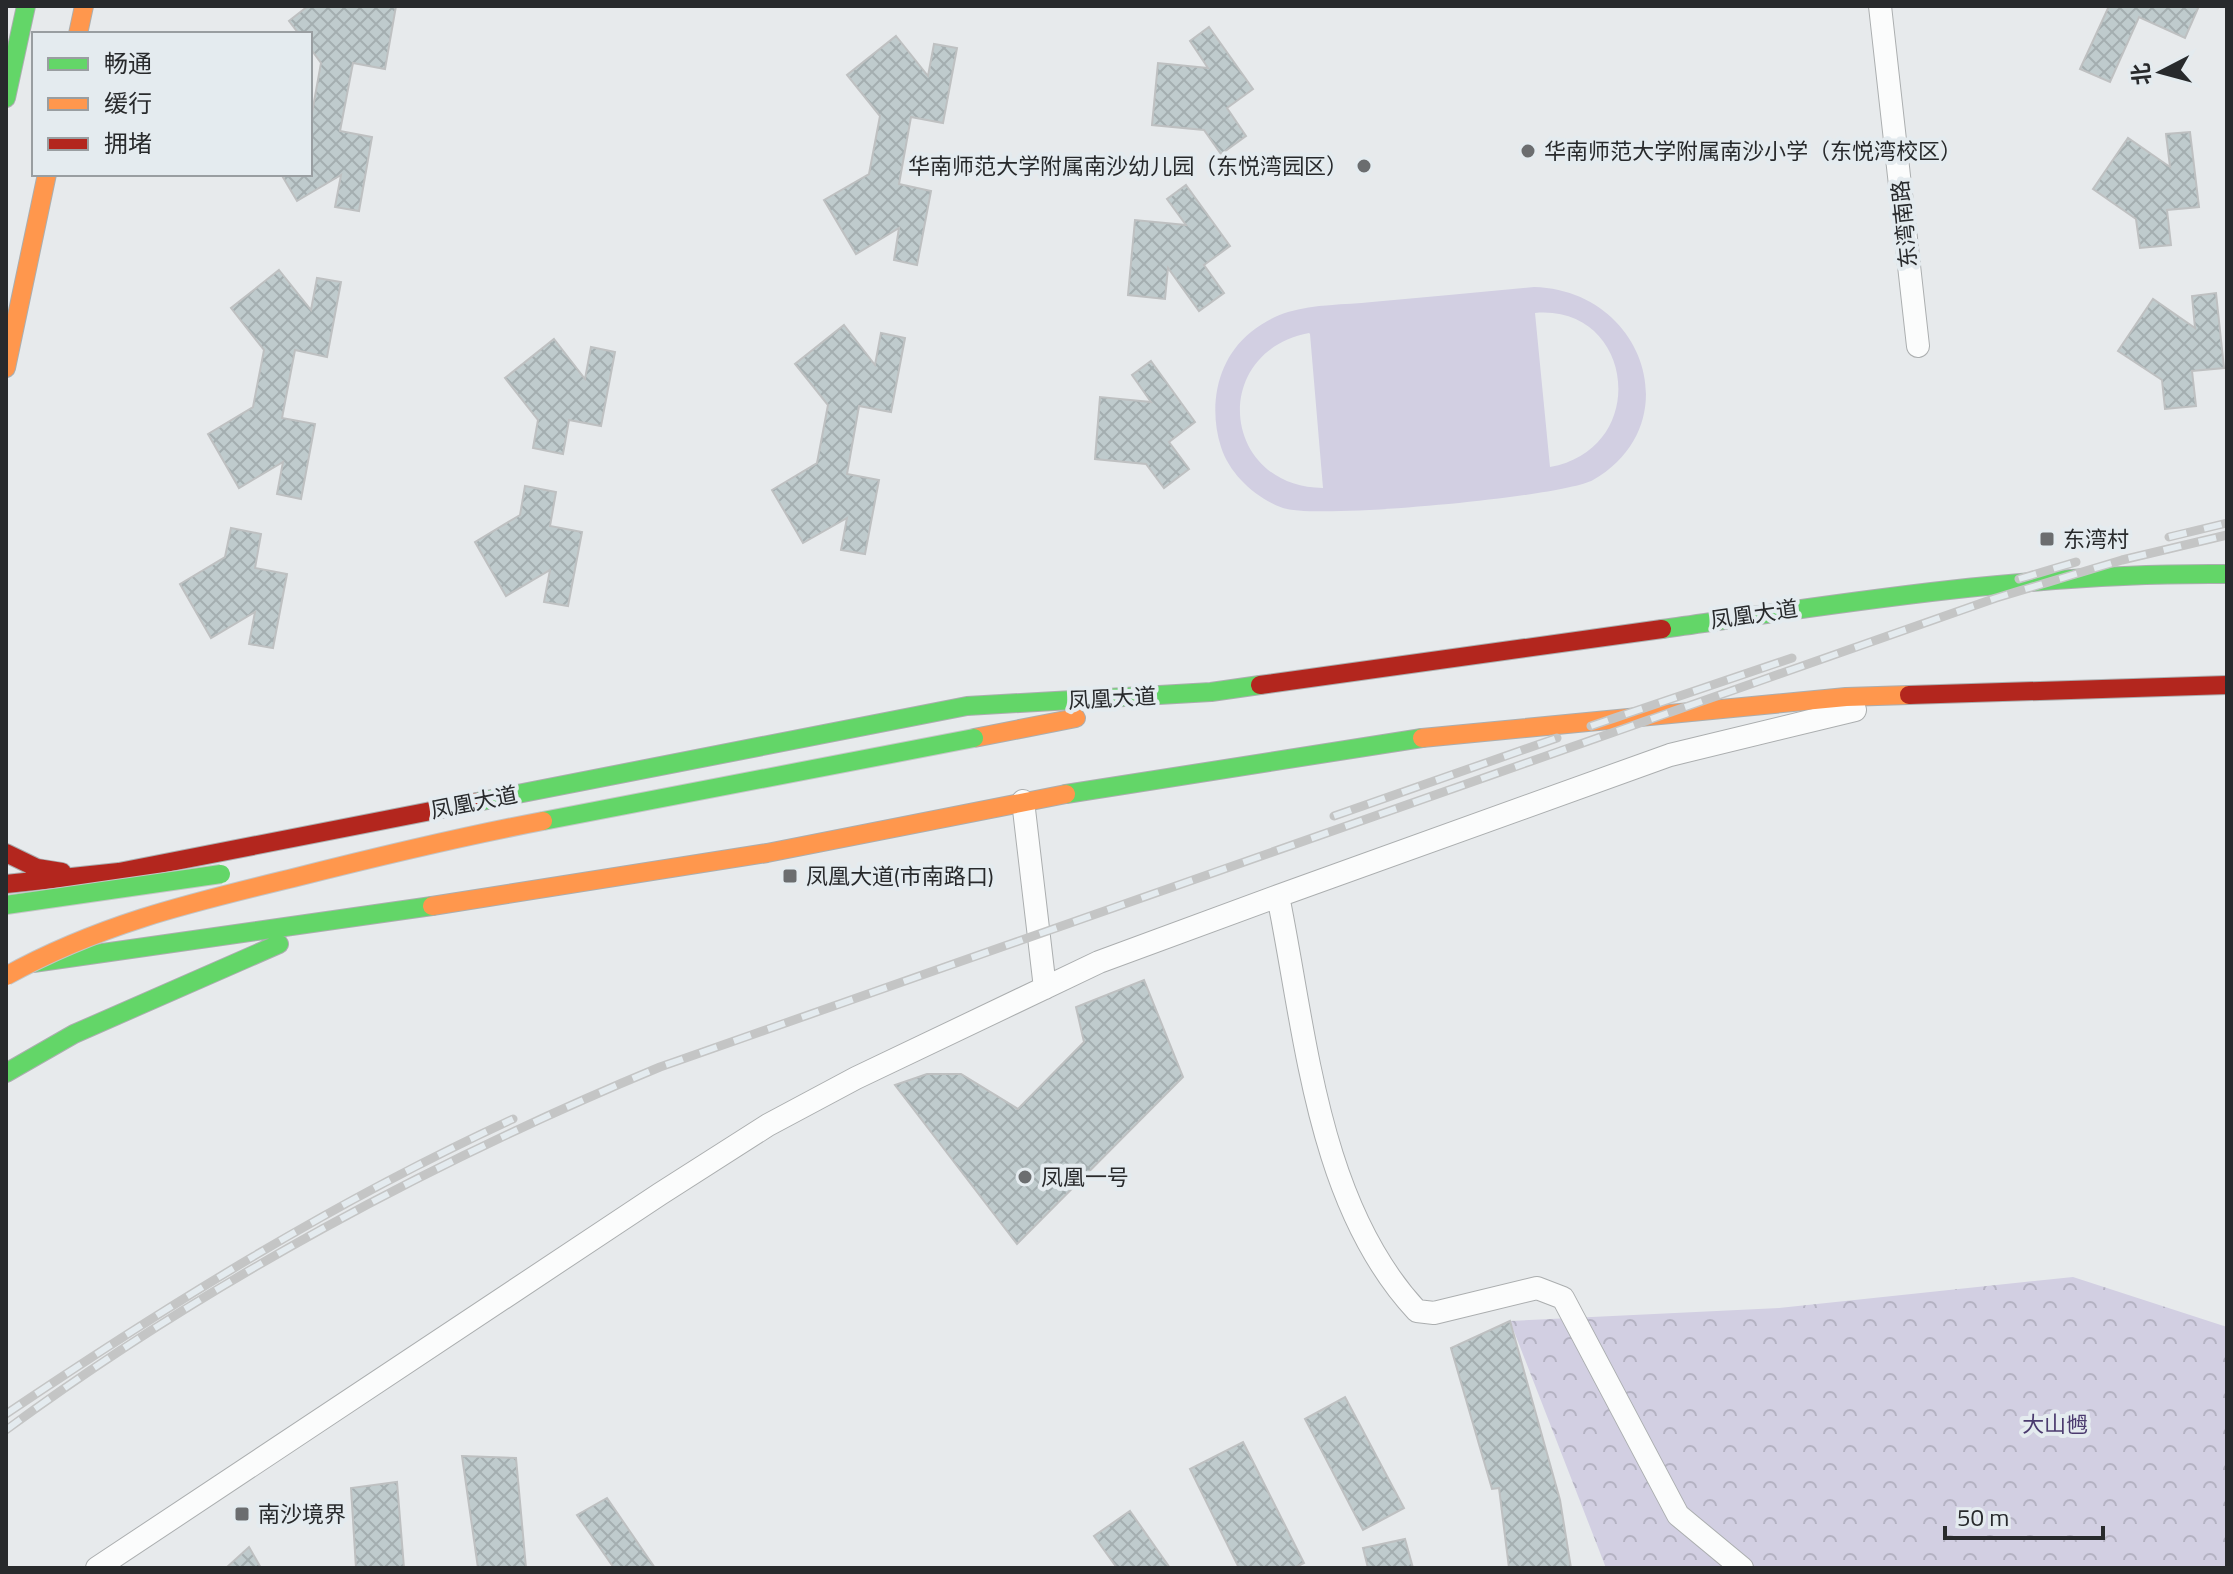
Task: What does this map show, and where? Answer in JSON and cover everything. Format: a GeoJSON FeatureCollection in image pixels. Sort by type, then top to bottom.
{"type":"FeatureCollection","features":[{"type":"Feature","properties":{"kind":"main road"},"geometry":{"type":"LineString","coordinates":[[6,98],[26,6]]}},
{"type":"Feature","properties":{"kind":"main road"},"geometry":{"type":"LineString","coordinates":[[78,32],[84,6]]}},
{"type":"Feature","properties":{"kind":"main road"},"geometry":{"type":"LineString","coordinates":[[6,368],[47,176]]}},
{"type":"Feature","properties":{"kind":"main road","name":"凤凰大道"},"geometry":{"type":"LineString","coordinates":[[6,884],[119,872],[967,706],[1211,692],[1949,588],[2126,573],[2227,574]]}},
{"type":"Feature","properties":{"kind":"main road"},"geometry":{"type":"LineString","coordinates":[[6,966],[123,953],[767,853],[1023,801],[1450,734],[1846,697],[2227,685]]}},
{"type":"Feature","properties":{"kind":"main road"},"geometry":{"type":"LineString","coordinates":[[6,905],[459,837],[1211,692]]}},
{"type":"Feature","properties":{"kind":"main road"},"geometry":{"type":"LineString","coordinates":[[6,976],[62,945],[167,909],[459,837]]}},
{"type":"Feature","properties":{"kind":"main road"},"geometry":{"type":"LineString","coordinates":[[6,853],[37,868],[83,877]]}},
{"type":"Feature","properties":{"kind":"main road"},"geometry":{"type":"LineString","coordinates":[[119,872],[96,904],[93,927],[100,945],[123,953]]}},
{"type":"Feature","properties":{"kind":"main road"},"geometry":{"type":"LineString","coordinates":[[6,1073],[74,1034],[329,922]]}},
{"type":"Feature","properties":{"kind":"street","name":"东湾南路"},"geometry":{"type":"LineString","coordinates":[[1880,6],[1918,346]]}},
{"type":"Feature","properties":{"kind":"street"},"geometry":{"type":"LineString","coordinates":[[109,1565],[768,1125],[856,1078],[1099,962],[1670,755],[1882,704],[1945,696]]}},
{"type":"Feature","properties":{"kind":"street"},"geometry":{"type":"LineString","coordinates":[[1023,801],[1045,988]]}},
{"type":"Feature","properties":{"kind":"street"},"geometry":{"type":"LineString","coordinates":[[1278,896],[1325,1139],[1371,1250],[1417,1311],[1434,1313],[1537,1288],[1563,1298],[1678,1515],[1742,1568]]}},
{"type":"Feature","properties":{"kind":"green space"},"geometry":{"type":"Polygon","coordinates":[[[1534,287],[1572,294],[1603,311],[1627,335],[1641,364],[1646,395],[1640,427],[1623,456],[1593,480],[1537,493],[1440,505],[1305,511],[1283,508],[1263,498],[1237,476],[1225,457],[1215,416],[1218,384],[1239,343],[1264,323],[1309,307],[1534,287]],[[1535,313],[1550,467],[1583,455],[1605,434],[1616,408],[1618,380],[1610,353],[1593,331],[1568,316],[1535,313]],[[1310,334],[1277,345],[1255,365],[1243,390],[1240,417],[1247,444],[1264,466],[1289,482],[1323,488],[1310,334]]]}},
{"type":"Feature","properties":{"kind":"green space","name":"大山乸"},"geometry":{"type":"Polygon","coordinates":[[[2073,1277],[2227,1327],[2227,1568],[1606,1568],[1510,1321],[1779,1308],[2073,1277]]]}},
{"type":"Feature","properties":{"kind":"building"},"geometry":{"type":"Polygon","coordinates":[[[308,6],[396,6],[385,69],[353,63],[340,131],[372,137],[359,211],[335,207],[341,175],[297,201],[282,176],[312,176],[312,113],[321,63],[312,51],[312,32],[297,32],[289,21],[308,6]]]}},
{"type":"Feature","properties":{"kind":"building"},"geometry":{"type":"Polygon","coordinates":[[[2109,6],[2199,6],[2185,38],[2139,17],[2110,82],[2080,69],[2109,6]]]}},
{"type":"Feature","properties":{"kind":"building"},"geometry":{"type":"Polygon","coordinates":[[[1209,27],[1253,89],[1227,108],[1246,136],[1221,154],[1204,130],[1152,125],[1158,63],[1208,68],[1190,41],[1209,27]]]}},
{"type":"Feature","properties":{"kind":"building"},"geometry":{"type":"Polygon","coordinates":[[[896,36],[928,76],[934,44],[957,48],[943,123],[911,117],[899,184],[931,191],[917,265],[894,260],[899,228],[856,254],[824,200],[869,174],[880,116],[847,75],[896,36]]]}},
{"type":"Feature","properties":{"kind":"building"},"geometry":{"type":"Polygon","coordinates":[[[2190,132],[2199,207],[2167,210],[2171,245],[2140,248],[2136,219],[2093,189],[2128,138],[2170,167],[2166,134],[2190,132]]]}},
{"type":"Feature","properties":{"kind":"building"},"geometry":{"type":"Polygon","coordinates":[[[1186,185],[1230,246],[1204,265],[1224,293],[1199,311],[1168,268],[1165,299],[1128,295],[1135,220],[1186,225],[1167,199],[1186,185]]]}},
{"type":"Feature","properties":{"kind":"building"},"geometry":{"type":"Polygon","coordinates":[[[279,270],[311,310],[317,278],[341,282],[327,357],[295,350],[282,418],[315,424],[301,499],[277,494],[283,462],[239,488],[208,434],[253,407],[264,350],[231,308],[279,270]]]}},
{"type":"Feature","properties":{"kind":"building"},"geometry":{"type":"Polygon","coordinates":[[[2216,293],[2224,368],[2192,371],[2196,406],[2165,409],[2162,380],[2118,351],[2153,299],[2195,328],[2192,296],[2216,293]]]}},
{"type":"Feature","properties":{"kind":"building"},"geometry":{"type":"Polygon","coordinates":[[[844,325],[875,365],[881,333],[905,338],[891,412],[859,406],[847,474],[879,480],[865,554],[841,550],[847,518],[803,543],[772,490],[817,463],[828,405],[795,364],[844,325]]]}},
{"type":"Feature","properties":{"kind":"building"},"geometry":{"type":"Polygon","coordinates":[[[554,339],[585,379],[591,347],[615,352],[601,426],[569,420],[563,454],[533,448],[538,420],[505,378],[554,339]]]}},
{"type":"Feature","properties":{"kind":"building"},"geometry":{"type":"Polygon","coordinates":[[[1151,361],[1195,422],[1169,442],[1189,469],[1164,488],[1146,464],[1095,459],[1100,397],[1151,402],[1132,375],[1151,361]]]}},
{"type":"Feature","properties":{"kind":"building"},"geometry":{"type":"Polygon","coordinates":[[[525,486],[556,492],[550,526],[582,532],[568,606],[544,602],[550,570],[506,596],[475,542],[520,515],[525,486]]]}},
{"type":"Feature","properties":{"kind":"building"},"geometry":{"type":"Polygon","coordinates":[[[231,528],[261,534],[255,568],[287,574],[273,648],[249,644],[255,612],[211,638],[180,584],[225,557],[231,528]]]}},
{"type":"Feature","properties":{"kind":"building","name":"凤凰一号"},"geometry":{"type":"Polygon","coordinates":[[[1144,980],[1183,1077],[1017,1244],[895,1085],[927,1074],[961,1074],[1018,1109],[1084,1042],[1076,1007],[1144,980]]]}},
{"type":"Feature","properties":{"kind":"building"},"geometry":{"type":"Polygon","coordinates":[[[1510,1321],[1560,1500],[1571,1568],[1509,1568],[1499,1488],[1492,1489],[1451,1348],[1510,1321]]]}},
{"type":"Feature","properties":{"kind":"building"},"geometry":{"type":"Polygon","coordinates":[[[1345,1397],[1404,1508],[1363,1530],[1305,1419],[1345,1397]]]}},
{"type":"Feature","properties":{"kind":"building"},"geometry":{"type":"Polygon","coordinates":[[[1243,1442],[1304,1563],[1294,1568],[1239,1568],[1190,1469],[1243,1442]]]}},
{"type":"Feature","properties":{"kind":"building"},"geometry":{"type":"Polygon","coordinates":[[[462,1456],[516,1458],[526,1568],[478,1568],[462,1456]]]}},
{"type":"Feature","properties":{"kind":"building"},"geometry":{"type":"Polygon","coordinates":[[[397,1482],[404,1568],[356,1568],[351,1488],[397,1482]]]}},
{"type":"Feature","properties":{"kind":"building"},"geometry":{"type":"Polygon","coordinates":[[[607,1498],[655,1568],[614,1568],[577,1515],[607,1498]]]}},
{"type":"Feature","properties":{"kind":"building"},"geometry":{"type":"Polygon","coordinates":[[[1130,1511],[1170,1568],[1117,1568],[1094,1536],[1130,1511]]]}},
{"type":"Feature","properties":{"kind":"building"},"geometry":{"type":"Polygon","coordinates":[[[1405,1539],[1413,1568],[1368,1568],[1363,1548],[1405,1539]]]}},
{"type":"Feature","properties":{"kind":"building"},"geometry":{"type":"Polygon","coordinates":[[[249,1547],[261,1568],[226,1568],[249,1547]]]}},
{"type":"Feature","properties":{"kind":"railway"},"geometry":{"type":"LineString","coordinates":[[2169,537],[2227,523]]}},
{"type":"Feature","properties":{"kind":"railway"},"geometry":{"type":"LineString","coordinates":[[6,1430],[160,1325],[322,1229],[490,1143],[660,1067],[1996,598],[2122,560],[2227,535]]}},
{"type":"Feature","properties":{"kind":"railway"},"geometry":{"type":"LineString","coordinates":[[2019,579],[2076,562]]}},
{"type":"Feature","properties":{"kind":"railway"},"geometry":{"type":"LineString","coordinates":[[1591,726],[1792,658]]}},
{"type":"Feature","properties":{"kind":"railway"},"geometry":{"type":"LineString","coordinates":[[1334,816],[1557,738]]}},
{"type":"Feature","properties":{"kind":"railway"},"geometry":{"type":"LineString","coordinates":[[6,1414],[254,1256],[381,1184],[513,1119]]}},
{"type":"Feature","properties":{"kind":"traffic: fast"},"geometry":{"type":"LineString","coordinates":[[6,98],[26,6]]}},
{"type":"Feature","properties":{"kind":"traffic: fast"},"geometry":{"type":"LineString","coordinates":[[1662,629],[1873,599],[2014,583],[2227,574]]}},
{"type":"Feature","properties":{"kind":"traffic: fast"},"geometry":{"type":"LineString","coordinates":[[477,802],[967,706],[1211,692],[1260,685]]}},
{"type":"Feature","properties":{"kind":"traffic: fast"},"geometry":{"type":"LineString","coordinates":[[543,821],[974,738]]}},
{"type":"Feature","properties":{"kind":"traffic: fast"},"geometry":{"type":"LineString","coordinates":[[1066,794],[1422,738]]}},
{"type":"Feature","properties":{"kind":"traffic: fast"},"geometry":{"type":"LineString","coordinates":[[6,905],[221,874]]}},
{"type":"Feature","properties":{"kind":"traffic: fast"},"geometry":{"type":"LineString","coordinates":[[33,963],[432,906]]}},
{"type":"Feature","properties":{"kind":"traffic: fast"},"geometry":{"type":"LineString","coordinates":[[6,1073],[74,1034],[279,944]]}},
{"type":"Feature","properties":{"kind":"traffic: slow"},"geometry":{"type":"LineString","coordinates":[[78,32],[84,6]]}},
{"type":"Feature","properties":{"kind":"traffic: slow"},"geometry":{"type":"LineString","coordinates":[[6,368],[47,176]]}},
{"type":"Feature","properties":{"kind":"traffic: slow"},"geometry":{"type":"LineString","coordinates":[[1422,738],[1846,697],[1909,695]]}},
{"type":"Feature","properties":{"kind":"traffic: slow"},"geometry":{"type":"LineString","coordinates":[[974,738],[1076,718]]}},
{"type":"Feature","properties":{"kind":"traffic: slow"},"geometry":{"type":"LineString","coordinates":[[432,906],[767,853],[1066,794]]}},
{"type":"Feature","properties":{"kind":"traffic: slow"},"geometry":{"type":"LineString","coordinates":[[6,976],[76,942],[182,906],[386,855],[543,821]]}},
{"type":"Feature","properties":{"kind":"traffic: jam"},"geometry":{"type":"LineString","coordinates":[[1260,685],[1662,629]]}},
{"type":"Feature","properties":{"kind":"traffic: jam"},"geometry":{"type":"LineString","coordinates":[[1909,695],[2227,685]]}},
{"type":"Feature","properties":{"kind":"traffic: jam"},"geometry":{"type":"LineString","coordinates":[[6,884],[119,872],[477,802]]}},
{"type":"Feature","properties":{"kind":"traffic: jam"},"geometry":{"type":"LineString","coordinates":[[6,853],[37,868],[62,872]]}},
{"type":"Feature","properties":{"kind":"place","name":"华南师范大学附属南沙小学（东悦湾校区）"},"geometry":{"type":"Point","coordinates":[1528,151]}},
{"type":"Feature","properties":{"kind":"place","name":"华南师范大学附属南沙幼儿园（东悦湾园区）"},"geometry":{"type":"Point","coordinates":[1364,166]}},
{"type":"Feature","properties":{"kind":"place","name":"东湾村"},"geometry":{"type":"Point","coordinates":[2047,539]}},
{"type":"Feature","properties":{"kind":"place","name":"凤凰大道(市南路口)"},"geometry":{"type":"Point","coordinates":[790,876]}},
{"type":"Feature","properties":{"kind":"place","name":"凤凰一号"},"geometry":{"type":"Point","coordinates":[1025,1177]}},
{"type":"Feature","properties":{"kind":"place","name":"南沙境界"},"geometry":{"type":"Point","coordinates":[242,1514]}}]}
